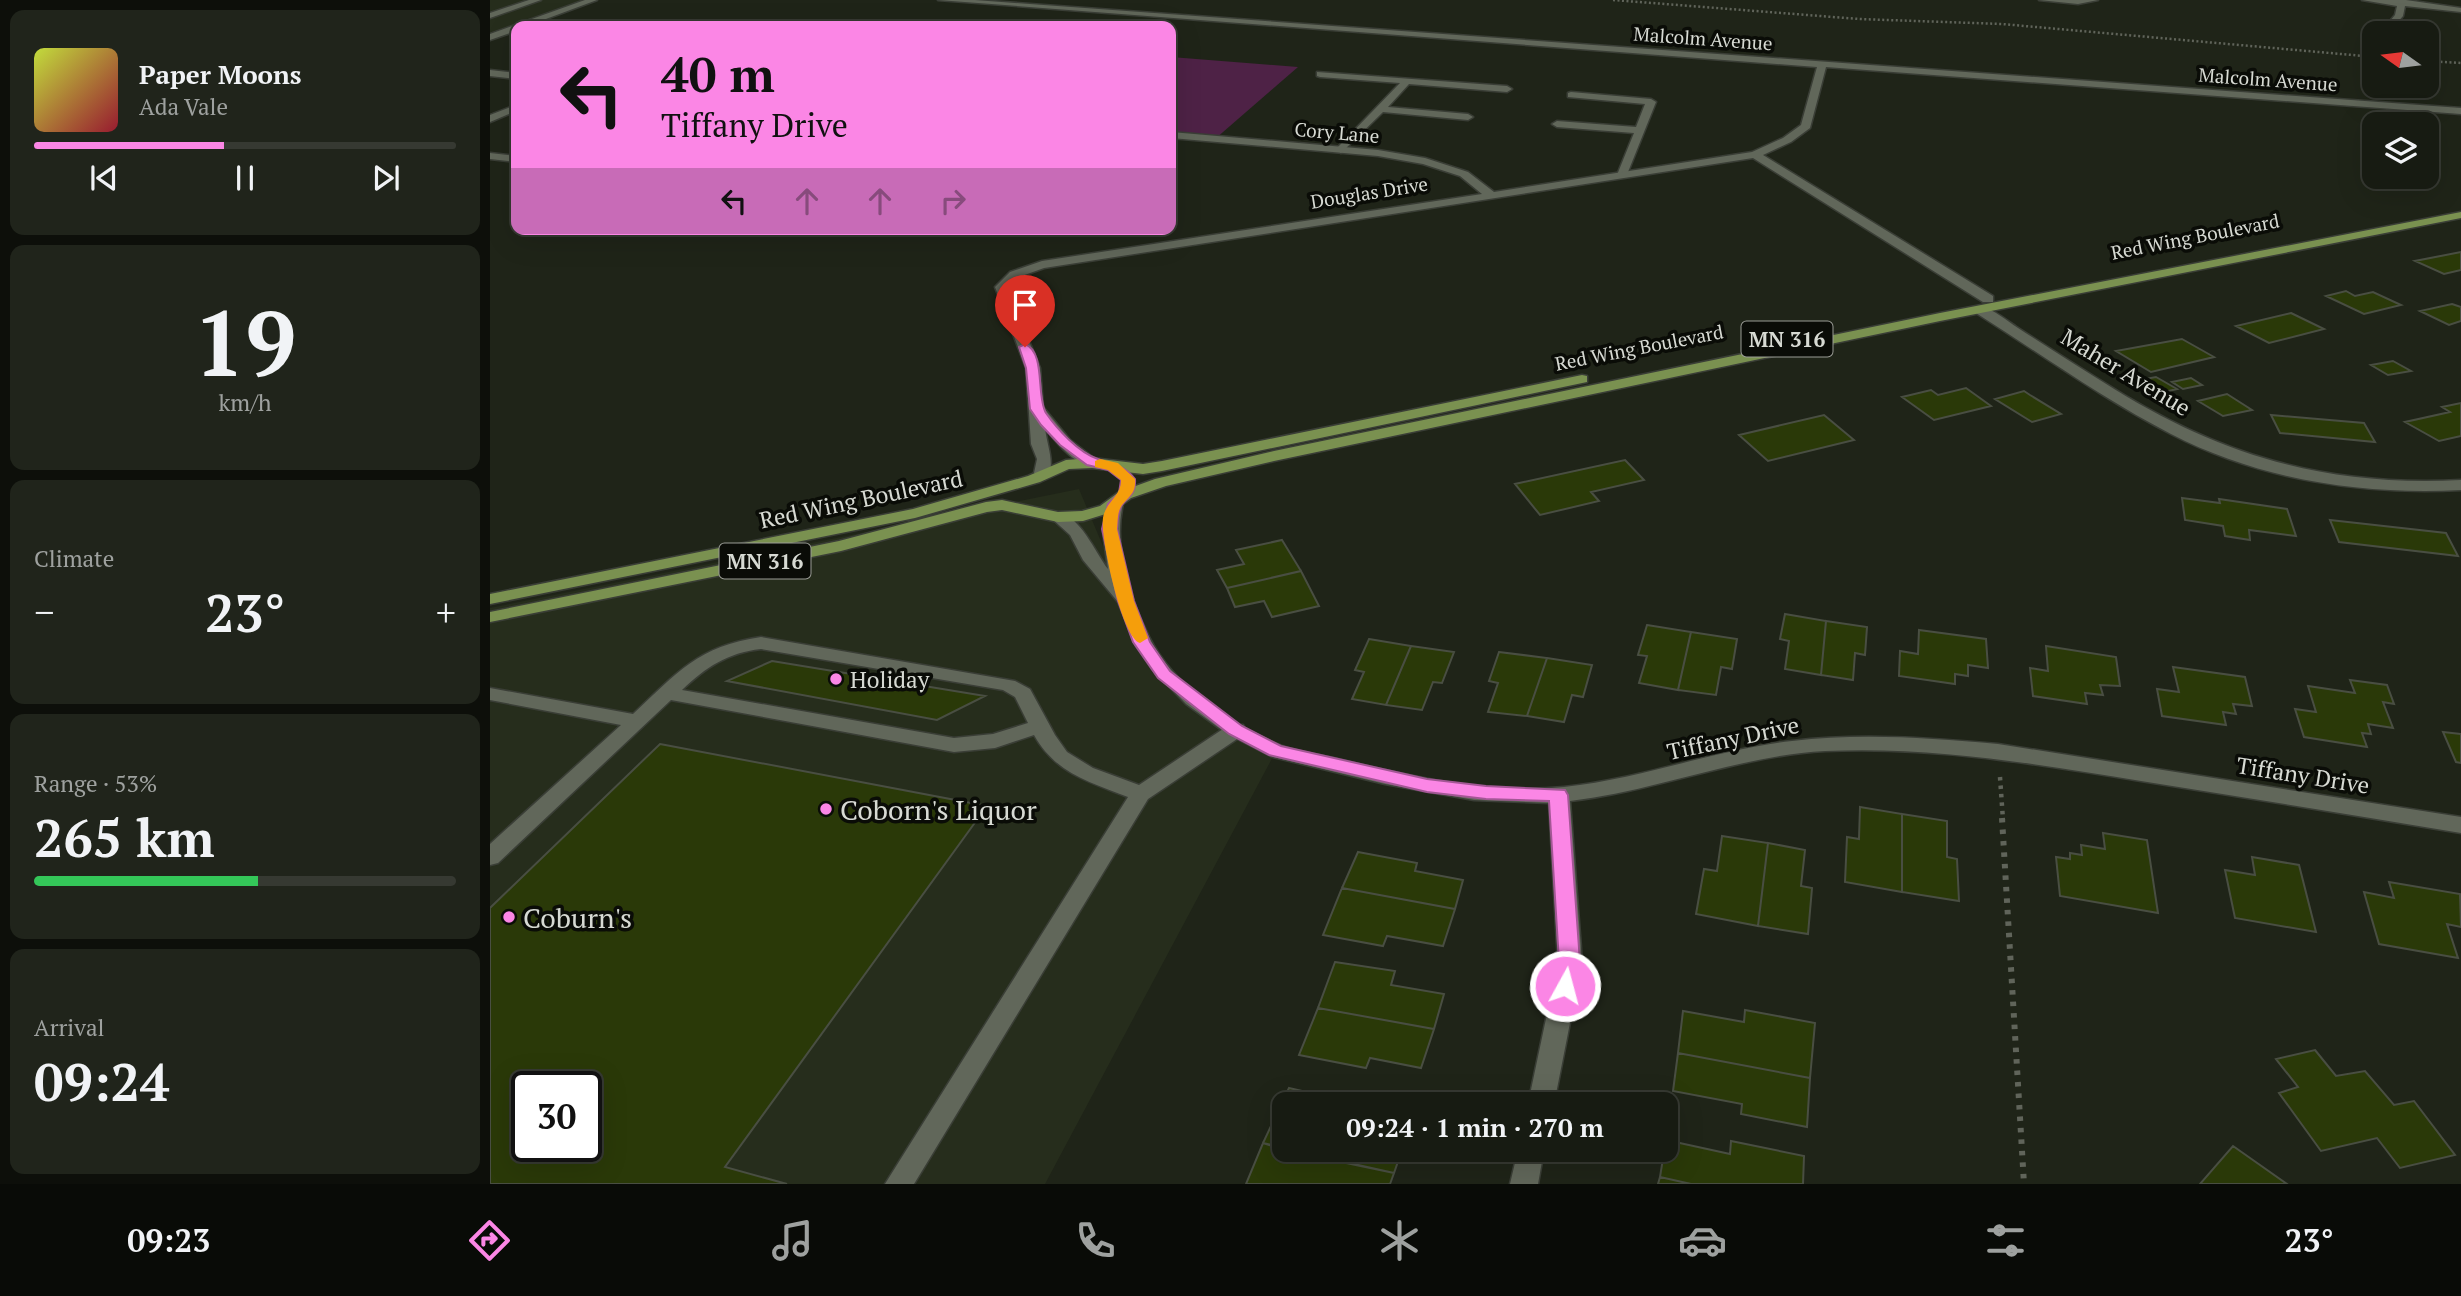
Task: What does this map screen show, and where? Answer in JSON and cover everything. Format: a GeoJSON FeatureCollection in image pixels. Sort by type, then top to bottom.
{"type":"FeatureCollection","features":[{"type":"Feature","properties":{"kind":"main road","name":"Red Wing Boulevard"},"geometry":{"type":"LineString","coordinates":[[490,617],[841,546],[986,507],[1002,505],[1058,517],[1083,516],[1175,478],[2461,204]]}},
{"type":"Feature","properties":{"kind":"main road","name":"Red Wing Boulevard"},"geometry":{"type":"LineString","coordinates":[[490,599],[915,513],[1066,465],[1092,463],[1143,468],[1162,466],[1311,433],[2461,215]]}},
{"type":"Feature","properties":{"kind":"main road"},"geometry":{"type":"LineString","coordinates":[[1113,466],[1128,479],[1129,487],[1120,499]]}},
{"type":"Feature","properties":{"kind":"main road"},"geometry":{"type":"LineString","coordinates":[[1038,476],[1026,488],[1024,497],[1028,506],[1038,513]]}},
{"type":"Feature","properties":{"kind":"street"},"geometry":{"type":"LineString","coordinates":[[490,16],[537,0]]}},
{"type":"Feature","properties":{"kind":"street"},"geometry":{"type":"LineString","coordinates":[[535,21],[593,0]]}},
{"type":"Feature","properties":{"kind":"street","name":"Malcolm Avenue"},"geometry":{"type":"LineString","coordinates":[[942,0],[2461,111]]}},
{"type":"Feature","properties":{"kind":"street"},"geometry":{"type":"LineString","coordinates":[[2043,0],[2094,0]]}},
{"type":"Feature","properties":{"kind":"street"},"geometry":{"type":"LineString","coordinates":[[2366,0],[2461,10]]}},
{"type":"Feature","properties":{"kind":"street"},"geometry":{"type":"LineString","coordinates":[[2395,21],[2399,16],[2402,2]]}},
{"type":"Feature","properties":{"kind":"street"},"geometry":{"type":"LineString","coordinates":[[490,35],[511,29]]}},
{"type":"Feature","properties":{"kind":"street","name":"Douglas Drive"},"geometry":{"type":"LineString","coordinates":[[1038,476],[1045,458],[1040,444],[1032,368],[1001,287],[1007,278],[1020,271],[1042,265],[1755,155],[1787,140],[1806,127],[1822,64]]}},
{"type":"Feature","properties":{"kind":"street"},"geometry":{"type":"LineString","coordinates":[[490,73],[511,75]]}},
{"type":"Feature","properties":{"kind":"street"},"geometry":{"type":"LineString","coordinates":[[1320,74],[1507,89]]}},
{"type":"Feature","properties":{"kind":"street"},"geometry":{"type":"LineString","coordinates":[[1341,150],[1407,81]]}},
{"type":"Feature","properties":{"kind":"street"},"geometry":{"type":"LineString","coordinates":[[1571,95],[1651,102],[1622,175]]}},
{"type":"Feature","properties":{"kind":"street"},"geometry":{"type":"LineString","coordinates":[[1381,109],[1468,117]]}},
{"type":"Feature","properties":{"kind":"street"},"geometry":{"type":"LineString","coordinates":[[490,118],[511,110]]}},
{"type":"Feature","properties":{"kind":"street"},"geometry":{"type":"LineString","coordinates":[[1557,124],[1640,130]]}},
{"type":"Feature","properties":{"kind":"street","name":"Cory Lane"},"geometry":{"type":"LineString","coordinates":[[1176,135],[1341,150],[1425,161],[1464,174],[1491,195]]}},
{"type":"Feature","properties":{"kind":"street","name":"Maher Avenue"},"geometry":{"type":"LineString","coordinates":[[1755,155],[1984,304],[2144,414],[2251,461],[2338,480],[2412,487],[2461,485]]}},
{"type":"Feature","properties":{"kind":"street"},"geometry":{"type":"LineString","coordinates":[[490,156],[511,158]]}},
{"type":"Feature","properties":{"kind":"street"},"geometry":{"type":"LineString","coordinates":[[1037,409],[1065,443],[1092,463]]}},
{"type":"Feature","properties":{"kind":"street"},"geometry":{"type":"LineString","coordinates":[[1120,499],[1110,529],[1126,601]]}},
{"type":"Feature","properties":{"kind":"street"},"geometry":{"type":"LineString","coordinates":[[1058,517],[1077,532],[1089,556],[1126,601]]}},
{"type":"Feature","properties":{"kind":"street","name":"Tiffany Drive"},"geometry":{"type":"LineString","coordinates":[[1126,601],[1141,642],[1164,675],[1236,730],[1276,751],[1427,785],[1486,793],[1559,795],[1624,785],[1760,752],[1801,747],[1896,744],[1998,751],[2461,825]]}},
{"type":"Feature","properties":{"kind":"street"},"geometry":{"type":"LineString","coordinates":[[490,857],[694,668],[718,650],[761,643],[1008,685],[1023,693],[1060,757],[1086,773],[1141,794]]}},
{"type":"Feature","properties":{"kind":"street"},"geometry":{"type":"LineString","coordinates":[[666,693],[954,745],[995,741],[1040,726]]}},
{"type":"Feature","properties":{"kind":"street"},"geometry":{"type":"LineString","coordinates":[[490,694],[636,721]]}},
{"type":"Feature","properties":{"kind":"street"},"geometry":{"type":"LineString","coordinates":[[899,1184],[1141,794],[1236,730]]}},
{"type":"Feature","properties":{"kind":"street"},"geometry":{"type":"LineString","coordinates":[[1543,1092],[1570,962],[1559,795]]}},
{"type":"Feature","properties":{"kind":"street"},"geometry":{"type":"LineString","coordinates":[[1524,1184],[1529,1162]]}},
{"type":"Feature","properties":{"kind":"path"},"geometry":{"type":"LineString","coordinates":[[1613,0],[1859,19],[2014,25],[2362,56]]}},
{"type":"Feature","properties":{"kind":"path"},"geometry":{"type":"LineString","coordinates":[[2440,62],[2461,63]]}},
{"type":"Feature","properties":{"kind":"path"},"geometry":{"type":"LineString","coordinates":[[1998,751],[2024,1184]]}},
{"type":"Feature","properties":{"kind":"shaded area"},"geometry":{"type":"Polygon","coordinates":[[[490,0],[593,0],[535,21],[511,21],[511,29],[490,37],[490,0]]]}},
{"type":"Feature","properties":{"kind":"shaded area"},"geometry":{"type":"Polygon","coordinates":[[[1176,57],[1298,67],[1215,139],[1176,135],[1176,57]]]}},
{"type":"Feature","properties":{"kind":"shaded area"},"geometry":{"type":"Polygon","coordinates":[[[1079,489],[1126,601],[1164,674],[1276,751],[1045,1184],[490,1184],[490,608],[1079,489]]]}},
{"type":"Feature","properties":{"kind":"building"},"geometry":{"type":"Polygon","coordinates":[[[2461,252],[2461,270],[2444,274],[2415,261],[2461,252]]]}},
{"type":"Feature","properties":{"kind":"building"},"geometry":{"type":"Polygon","coordinates":[[[2346,291],[2355,296],[2373,292],[2401,305],[2364,314],[2326,296],[2346,291]]]}},
{"type":"Feature","properties":{"kind":"building"},"geometry":{"type":"Polygon","coordinates":[[[2452,304],[2461,307],[2461,321],[2449,325],[2420,311],[2452,304]]]}},
{"type":"Feature","properties":{"kind":"building"},"geometry":{"type":"Polygon","coordinates":[[[2291,313],[2324,329],[2269,343],[2236,326],[2291,313]]]}},
{"type":"Feature","properties":{"kind":"building"},"geometry":{"type":"Polygon","coordinates":[[[2182,339],[2214,357],[2151,372],[2116,351],[2182,339]]]}},
{"type":"Feature","properties":{"kind":"building"},"geometry":{"type":"Polygon","coordinates":[[[2393,361],[2411,371],[2388,375],[2371,365],[2393,361]]]}},
{"type":"Feature","properties":{"kind":"building"},"geometry":{"type":"Polygon","coordinates":[[[2156,377],[2177,389],[2160,393],[2140,380],[2156,377]]]}},
{"type":"Feature","properties":{"kind":"building"},"geometry":{"type":"Polygon","coordinates":[[[2191,378],[2202,385],[2183,389],[2172,382],[2191,378]]]}},
{"type":"Feature","properties":{"kind":"building"},"geometry":{"type":"Polygon","coordinates":[[[1966,388],[1991,406],[1934,420],[1902,397],[1931,390],[1938,395],[1966,388]]]}},
{"type":"Feature","properties":{"kind":"building"},"geometry":{"type":"Polygon","coordinates":[[[2024,391],[2061,414],[2032,422],[1995,399],[2024,391]]]}},
{"type":"Feature","properties":{"kind":"building"},"geometry":{"type":"Polygon","coordinates":[[[2227,394],[2252,410],[2223,416],[2198,401],[2227,394]]]}},
{"type":"Feature","properties":{"kind":"building"},"geometry":{"type":"Polygon","coordinates":[[[2461,403],[2461,436],[2439,441],[2405,422],[2450,412],[2442,407],[2461,403]]]}},
{"type":"Feature","properties":{"kind":"building"},"geometry":{"type":"Polygon","coordinates":[[[1824,415],[1854,440],[1768,461],[1739,435],[1824,415]]]}},
{"type":"Feature","properties":{"kind":"building"},"geometry":{"type":"Polygon","coordinates":[[[2271,415],[2364,423],[2375,442],[2280,433],[2271,415]]]}},
{"type":"Feature","properties":{"kind":"building"},"geometry":{"type":"Polygon","coordinates":[[[1625,460],[1644,480],[1591,492],[1599,501],[1540,515],[1515,484],[1625,460]]]}},
{"type":"Feature","properties":{"kind":"building"},"geometry":{"type":"Polygon","coordinates":[[[2182,498],[2220,503],[2219,499],[2287,509],[2296,536],[2249,530],[2250,540],[2225,536],[2223,526],[2185,520],[2182,498]]]}},
{"type":"Feature","properties":{"kind":"building"},"geometry":{"type":"Polygon","coordinates":[[[2330,520],[2446,533],[2458,556],[2339,542],[2330,520]]]}},
{"type":"Feature","properties":{"kind":"building"},"geometry":{"type":"Polygon","coordinates":[[[1282,540],[1301,571],[1227,588],[1217,570],[1244,564],[1236,550],[1282,540]]]}},
{"type":"Feature","properties":{"kind":"building"},"geometry":{"type":"Polygon","coordinates":[[[1301,571],[1319,606],[1272,617],[1264,601],[1235,607],[1227,588],[1301,571]]]}},
{"type":"Feature","properties":{"kind":"building"},"geometry":{"type":"Polygon","coordinates":[[[1785,614],[1826,621],[1821,675],[1785,669],[1789,641],[1780,639],[1785,614]]]}},
{"type":"Feature","properties":{"kind":"building"},"geometry":{"type":"Polygon","coordinates":[[[1826,621],[1867,627],[1865,655],[1855,653],[1853,680],[1821,675],[1826,621]]]}},
{"type":"Feature","properties":{"kind":"building"},"geometry":{"type":"Polygon","coordinates":[[[1647,625],[1691,632],[1678,690],[1639,683],[1647,656],[1638,655],[1647,625]]]}},
{"type":"Feature","properties":{"kind":"building"},"geometry":{"type":"Polygon","coordinates":[[[1919,630],[1986,639],[1988,668],[1968,665],[1968,676],[1955,674],[1955,684],[1899,676],[1900,651],[1918,654],[1919,630]]]}},
{"type":"Feature","properties":{"kind":"building"},"geometry":{"type":"Polygon","coordinates":[[[1691,632],[1737,639],[1732,669],[1721,667],[1716,695],[1678,690],[1691,632]]]}},
{"type":"Feature","properties":{"kind":"building"},"geometry":{"type":"Polygon","coordinates":[[[1369,639],[1411,646],[1386,705],[1352,699],[1364,672],[1355,670],[1369,639]]]}},
{"type":"Feature","properties":{"kind":"building"},"geometry":{"type":"Polygon","coordinates":[[[1411,646],[1454,652],[1442,683],[1433,682],[1422,710],[1386,705],[1411,646]]]}},
{"type":"Feature","properties":{"kind":"building"},"geometry":{"type":"Polygon","coordinates":[[[2046,646],[2116,657],[2120,686],[2100,685],[2103,695],[2085,693],[2087,704],[2033,696],[2030,668],[2048,671],[2046,646]]]}},
{"type":"Feature","properties":{"kind":"building"},"geometry":{"type":"Polygon","coordinates":[[[1499,652],[1547,658],[1527,716],[1488,712],[1498,683],[1489,681],[1499,652]]]}},
{"type":"Feature","properties":{"kind":"building"},"geometry":{"type":"Polygon","coordinates":[[[1547,658],[1592,665],[1583,697],[1572,695],[1564,722],[1527,716],[1547,658]]]}},
{"type":"Feature","properties":{"kind":"building"},"geometry":{"type":"Polygon","coordinates":[[[772,661],[985,696],[937,720],[727,681],[772,661]]]}},
{"type":"Feature","properties":{"kind":"building"},"geometry":{"type":"Polygon","coordinates":[[[2173,667],[2245,677],[2252,706],[2233,704],[2236,714],[2223,712],[2226,725],[2162,716],[2157,689],[2179,692],[2173,667]]]}},
{"type":"Feature","properties":{"kind":"building"},"geometry":{"type":"Polygon","coordinates":[[[2350,680],[2387,685],[2394,704],[2383,702],[2393,728],[2368,724],[2371,734],[2362,733],[2367,747],[2304,737],[2295,709],[2316,712],[2308,686],[2355,693],[2350,680]]]}},
{"type":"Feature","properties":{"kind":"building"},"geometry":{"type":"Polygon","coordinates":[[[2443,732],[2461,734],[2461,763],[2456,762],[2443,732]]]}},
{"type":"Feature","properties":{"kind":"building"},"geometry":{"type":"Polygon","coordinates":[[[660,744],[987,806],[725,1167],[787,1184],[490,1184],[490,908],[660,744]]]}},
{"type":"Feature","properties":{"kind":"building"},"geometry":{"type":"Polygon","coordinates":[[[1860,807],[1902,814],[1902,892],[1845,882],[1847,837],[1859,839],[1860,807]]]}},
{"type":"Feature","properties":{"kind":"building"},"geometry":{"type":"Polygon","coordinates":[[[1902,814],[1947,821],[1947,857],[1957,859],[1959,901],[1902,892],[1902,814]]]}},
{"type":"Feature","properties":{"kind":"building"},"geometry":{"type":"Polygon","coordinates":[[[2103,833],[2147,840],[2158,913],[2060,896],[2056,857],[2070,859],[2070,853],[2082,855],[2081,845],[2105,849],[2103,833]]]}},
{"type":"Feature","properties":{"kind":"building"},"geometry":{"type":"Polygon","coordinates":[[[1722,836],[1768,843],[1758,926],[1696,914],[1704,869],[1717,871],[1722,836]]]}},
{"type":"Feature","properties":{"kind":"building"},"geometry":{"type":"Polygon","coordinates":[[[1768,843],[1805,850],[1801,886],[1812,888],[1808,934],[1758,926],[1768,843]]]}},
{"type":"Feature","properties":{"kind":"building"},"geometry":{"type":"Polygon","coordinates":[[[1358,852],[1417,863],[1415,871],[1463,880],[1455,909],[1342,888],[1358,852]]]}},
{"type":"Feature","properties":{"kind":"building"},"geometry":{"type":"Polygon","coordinates":[[[2252,857],[2299,865],[2316,932],[2235,918],[2225,870],[2255,875],[2252,857]]]}},
{"type":"Feature","properties":{"kind":"building"},"geometry":{"type":"Polygon","coordinates":[[[2389,882],[2460,894],[2461,927],[2447,924],[2458,958],[2379,944],[2364,892],[2394,898],[2389,882]]]}},
{"type":"Feature","properties":{"kind":"building"},"geometry":{"type":"Polygon","coordinates":[[[1342,888],[1455,909],[1443,946],[1387,936],[1383,946],[1323,935],[1342,888]]]}},
{"type":"Feature","properties":{"kind":"building"},"geometry":{"type":"Polygon","coordinates":[[[1335,962],[1395,971],[1391,985],[1444,994],[1434,1029],[1318,1008],[1335,962]]]}},
{"type":"Feature","properties":{"kind":"building"},"geometry":{"type":"Polygon","coordinates":[[[1318,1008],[1434,1029],[1421,1068],[1370,1058],[1366,1068],[1299,1055],[1318,1008]]]}},
{"type":"Feature","properties":{"kind":"building"},"geometry":{"type":"Polygon","coordinates":[[[1745,1010],[1815,1023],[1810,1078],[1678,1053],[1683,1011],[1744,1022],[1745,1010]]]}},
{"type":"Feature","properties":{"kind":"building"},"geometry":{"type":"Polygon","coordinates":[[[2315,1050],[2336,1076],[2365,1071],[2394,1105],[2414,1101],[2455,1155],[2400,1168],[2377,1138],[2321,1151],[2279,1093],[2298,1087],[2276,1059],[2315,1050]]]}},
{"type":"Feature","properties":{"kind":"building"},"geometry":{"type":"Polygon","coordinates":[[[1678,1053],[1810,1078],[1807,1127],[1741,1114],[1742,1104],[1673,1091],[1678,1053]]]}},
{"type":"Feature","properties":{"kind":"building"},"geometry":{"type":"Polygon","coordinates":[[[1289,1088],[1306,1092],[1287,1092],[1289,1088]]]}},
{"type":"Feature","properties":{"kind":"building"},"geometry":{"type":"Polygon","coordinates":[[[1272,1124],[1272,1145],[1263,1143],[1272,1124]]]}},
{"type":"Feature","properties":{"kind":"building"},"geometry":{"type":"Polygon","coordinates":[[[1731,1141],[1804,1156],[1803,1184],[1691,1184],[1660,1177],[1662,1162],[1678,1162],[1678,1143],[1730,1154],[1731,1141]]]}},
{"type":"Feature","properties":{"kind":"building"},"geometry":{"type":"Polygon","coordinates":[[[1263,1143],[1272,1146],[1272,1162],[1341,1162],[1394,1173],[1390,1184],[1246,1184],[1263,1143]]]}},
{"type":"Feature","properties":{"kind":"building"},"geometry":{"type":"Polygon","coordinates":[[[2233,1146],[2287,1184],[2200,1184],[2233,1146]]]}},
{"type":"Feature","properties":{"kind":"building"},"geometry":{"type":"Polygon","coordinates":[[[1345,1162],[1398,1162],[1394,1173],[1345,1162]]]}},
{"type":"Feature","properties":{"kind":"building"},"geometry":{"type":"Polygon","coordinates":[[[1660,1177],[1691,1184],[1658,1184],[1660,1177]]]}},
{"type":"Feature","properties":{"kind":"slow traffic"},"geometry":{"type":"LineString","coordinates":[[1100,464],[1113,466],[1128,479],[1129,487],[1115,504],[1110,517],[1110,529],[1126,601],[1140,638]]}},
{"type":"Feature","properties":{"kind":"place","name":"Holiday"},"geometry":{"type":"Point","coordinates":[836,679]}},
{"type":"Feature","properties":{"kind":"place","name":"Coborn's Liquor"},"geometry":{"type":"Point","coordinates":[826,809]}},
{"type":"Feature","properties":{"kind":"place","name":"Coburn's"},"geometry":{"type":"Point","coordinates":[509,917]}},
{"type":"Feature","properties":{"kind":"route"},"geometry":{"type":"LineString","coordinates":[[1025,347],[1032,368],[1037,409],[1045,422],[1065,443],[1092,463],[1113,466],[1128,479],[1129,487],[1115,504],[1110,517],[1110,529],[1126,601],[1141,642],[1164,675],[1236,730],[1276,751],[1346,769],[1427,785],[1486,793],[1559,795],[1570,962],[1565,986]]}}]}
